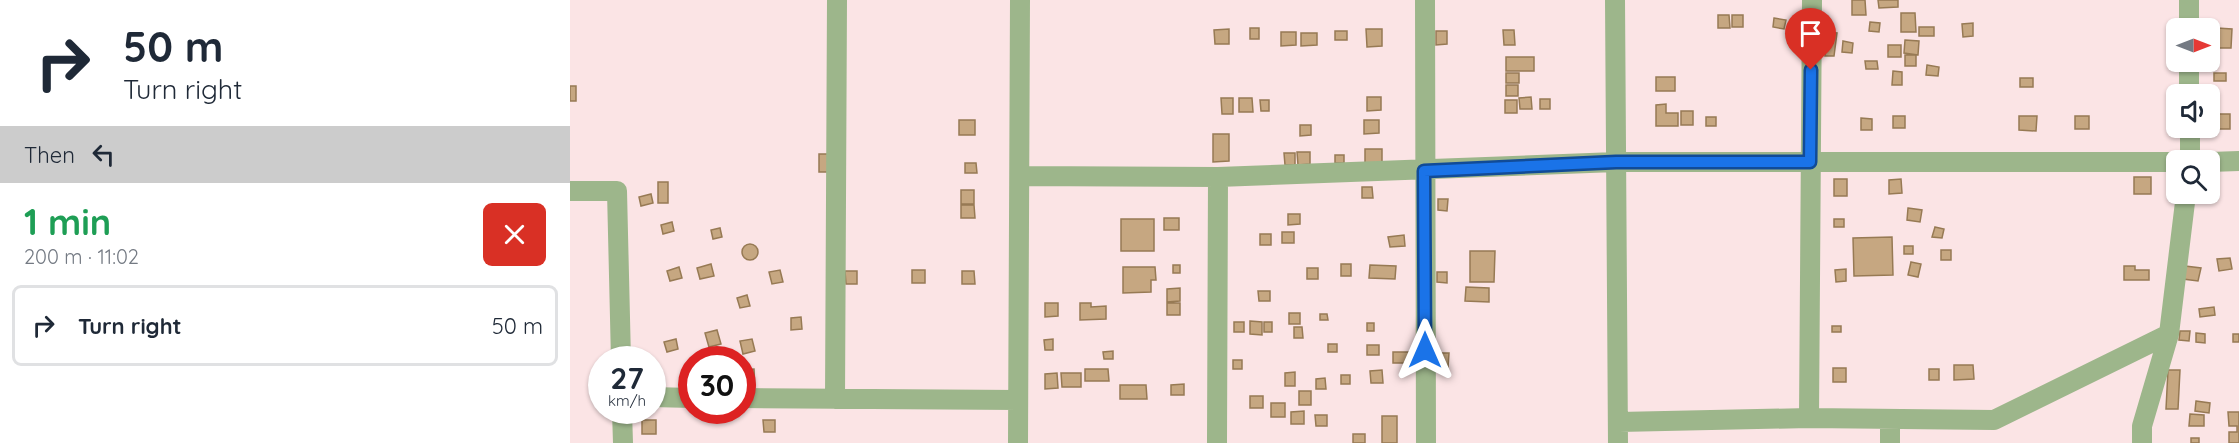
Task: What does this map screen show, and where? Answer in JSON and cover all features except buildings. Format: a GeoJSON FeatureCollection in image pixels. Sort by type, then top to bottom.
{"type":"FeatureCollection","features":[{"type":"Feature","properties":{"kind":"street"},"geometry":{"type":"LineString","coordinates":[[835,399],[837,0]]}},
{"type":"Feature","properties":{"kind":"street"},"geometry":{"type":"LineString","coordinates":[[1018,443],[1020,0]]}},
{"type":"Feature","properties":{"kind":"street"},"geometry":{"type":"LineString","coordinates":[[1425,0],[1426,443]]}},
{"type":"Feature","properties":{"kind":"street"},"geometry":{"type":"LineString","coordinates":[[1615,0],[1618,443]]}},
{"type":"Feature","properties":{"kind":"street"},"geometry":{"type":"LineString","coordinates":[[1809,418],[1812,0]]}},
{"type":"Feature","properties":{"kind":"street"},"geometry":{"type":"LineString","coordinates":[[2189,0],[2189,18]]}},
{"type":"Feature","properties":{"kind":"street"},"geometry":{"type":"LineString","coordinates":[[2220,162],[2239,161]]}},
{"type":"Feature","properties":{"kind":"street"},"geometry":{"type":"LineString","coordinates":[[1020,176],[1218,177],[1616,162],[2166,162]]}},
{"type":"Feature","properties":{"kind":"street"},"geometry":{"type":"LineString","coordinates":[[1217,443],[1218,177]]}},
{"type":"Feature","properties":{"kind":"street"},"geometry":{"type":"LineString","coordinates":[[570,191],[617,192],[621,346]]}},
{"type":"Feature","properties":{"kind":"street"},"geometry":{"type":"LineString","coordinates":[[2142,443],[2142,426],[2169,334],[2185,204]]}},
{"type":"Feature","properties":{"kind":"street"},"geometry":{"type":"LineString","coordinates":[[1618,422],[1809,418],[1994,420],[2169,334]]}},
{"type":"Feature","properties":{"kind":"street"},"geometry":{"type":"LineString","coordinates":[[756,398],[1018,400]]}},
{"type":"Feature","properties":{"kind":"street"},"geometry":{"type":"LineString","coordinates":[[1890,420],[1890,443]]}},
{"type":"Feature","properties":{"kind":"street"},"geometry":{"type":"LineString","coordinates":[[622,424],[623,443]]}},
{"type":"Feature","properties":{"kind":"route"},"geometry":{"type":"LineString","coordinates":[[1425,350],[1424,171],[1616,162],[1810,162],[1811,70]]}}]}
